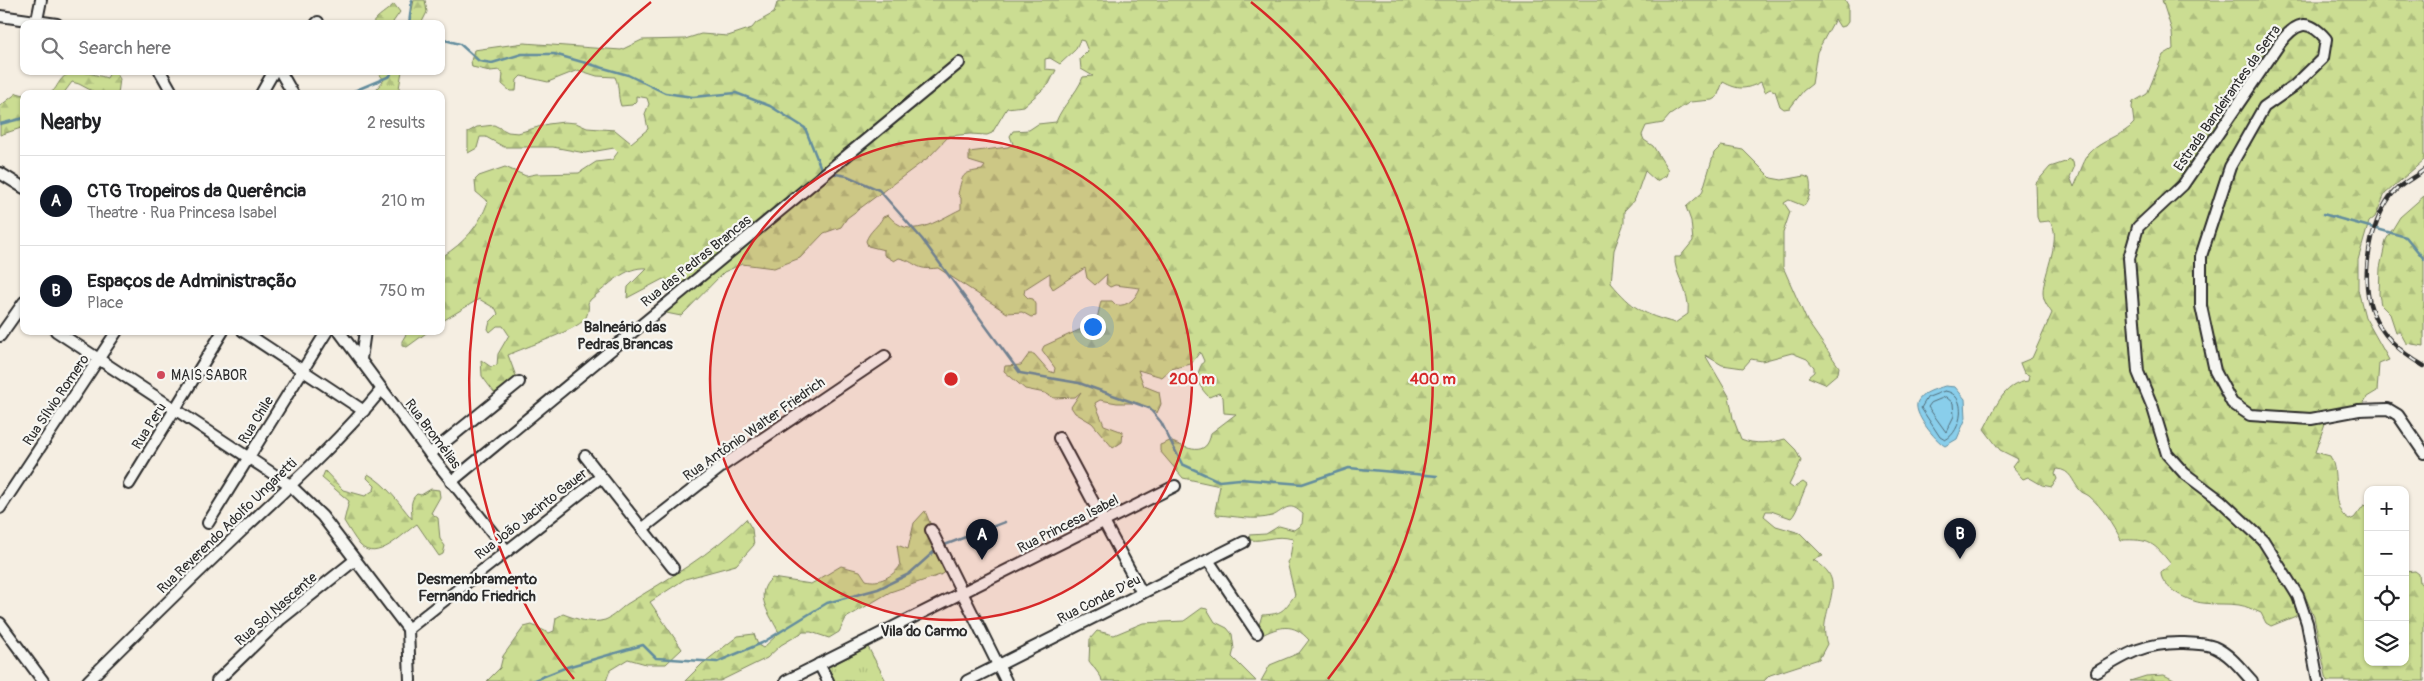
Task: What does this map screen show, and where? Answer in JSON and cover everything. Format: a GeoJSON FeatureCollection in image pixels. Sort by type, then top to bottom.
{"type":"FeatureCollection","features":[{"type":"Feature","properties":{"kind":"street"},"geometry":{"type":"LineString","coordinates":[[0,16],[37,20],[41,0]]}},
{"type":"Feature","properties":{"kind":"street","name":"Estrada Bandeirantes da Serra"},"geometry":{"type":"LineString","coordinates":[[2318,681],[2307,623],[2298,596],[2263,540],[2220,500],[2184,473],[2167,454],[2153,408],[2138,372],[2129,258],[2138,227],[2183,185],[2280,43],[2296,27],[2305,24],[2317,29],[2326,39],[2323,58],[2294,86],[2264,107],[2230,167],[2201,256],[2201,306],[2215,371],[2232,403],[2250,415],[2311,419],[2365,409],[2388,409],[2398,415],[2424,453]]}},
{"type":"Feature","properties":{"kind":"street","name":"Rua das Pedras Brancas"},"geometry":{"type":"LineString","coordinates":[[452,482],[959,63]]}},
{"type":"Feature","properties":{"kind":"street"},"geometry":{"type":"LineString","coordinates":[[162,75],[172,90]]}},
{"type":"Feature","properties":{"kind":"street"},"geometry":{"type":"LineString","coordinates":[[263,90],[272,75]]}},
{"type":"Feature","properties":{"kind":"street"},"geometry":{"type":"LineString","coordinates":[[282,75],[291,90]]}},
{"type":"Feature","properties":{"kind":"street"},"geometry":{"type":"LineString","coordinates":[[0,173],[20,186]]}},
{"type":"Feature","properties":{"kind":"street"},"geometry":{"type":"LineString","coordinates":[[0,336],[20,309]]}},
{"type":"Feature","properties":{"kind":"street"},"geometry":{"type":"LineString","coordinates":[[62,335],[290,485],[322,516],[408,629],[410,681]]}},
{"type":"Feature","properties":{"kind":"street","name":"Rua Sílvio Romero"},"geometry":{"type":"LineString","coordinates":[[0,508],[115,335]]}},
{"type":"Feature","properties":{"kind":"street","name":"Rua Peru"},"geometry":{"type":"LineString","coordinates":[[129,484],[221,335]]}},
{"type":"Feature","properties":{"kind":"street"},"geometry":{"type":"LineString","coordinates":[[249,335],[364,411]]}},
{"type":"Feature","properties":{"kind":"street","name":"Rua Chile"},"geometry":{"type":"LineString","coordinates":[[208,523],[325,335]]}},
{"type":"Feature","properties":{"kind":"street"},"geometry":{"type":"LineString","coordinates":[[361,359],[364,335]]}},
{"type":"Feature","properties":{"kind":"street","name":"Rua Bromélias"},"geometry":{"type":"LineString","coordinates":[[349,336],[361,359],[382,389],[507,552]]}},
{"type":"Feature","properties":{"kind":"street","name":"Rua Antônio Walter Friedrich"},"geometry":{"type":"LineString","coordinates":[[642,529],[724,464],[885,356]]}},
{"type":"Feature","properties":{"kind":"street"},"geometry":{"type":"LineString","coordinates":[[430,454],[520,382]]}},
{"type":"Feature","properties":{"kind":"street","name":"Rua Reverendo Adolfo Ungaretti"},"geometry":{"type":"LineString","coordinates":[[88,681],[162,607],[290,485],[364,411],[382,389]]}},
{"type":"Feature","properties":{"kind":"street"},"geometry":{"type":"LineString","coordinates":[[1059,438],[1142,592]]}},
{"type":"Feature","properties":{"kind":"street","name":"Rua João Jacinto Gauer"},"geometry":{"type":"LineString","coordinates":[[585,456],[673,568]]}},
{"type":"Feature","properties":{"kind":"street","name":"Rua João Jacinto Gauer"},"geometry":{"type":"LineString","coordinates":[[408,629],[601,477]]}},
{"type":"Feature","properties":{"kind":"street","name":"Rua Princesa Isabel"},"geometry":{"type":"LineString","coordinates":[[786,681],[1175,486]]}},
{"type":"Feature","properties":{"kind":"street"},"geometry":{"type":"LineString","coordinates":[[931,530],[1006,681]]}},
{"type":"Feature","properties":{"kind":"street","name":"Rua Conde D'eu"},"geometry":{"type":"LineString","coordinates":[[967,681],[1244,542]]}},
{"type":"Feature","properties":{"kind":"street","name":"Rua Sol Nascente"},"geometry":{"type":"LineString","coordinates":[[217,681],[281,619],[356,560]]}},
{"type":"Feature","properties":{"kind":"street"},"geometry":{"type":"LineString","coordinates":[[1208,560],[1257,633]]}},
{"type":"Feature","properties":{"kind":"street"},"geometry":{"type":"LineString","coordinates":[[0,623],[43,681]]}},
{"type":"Feature","properties":{"kind":"street"},"geometry":{"type":"LineString","coordinates":[[2097,672],[2124,656],[2151,644],[2203,643],[2216,648],[2228,656],[2252,681]]}},
{"type":"Feature","properties":{"kind":"street"},"geometry":{"type":"LineString","coordinates":[[820,664],[828,681]]}},
{"type":"Feature","properties":{"kind":"green space"},"geometry":{"type":"Polygon","coordinates":[[[414,0],[425,0],[427,12],[423,20],[410,20],[414,0]]]}},
{"type":"Feature","properties":{"kind":"green space"},"geometry":{"type":"Polygon","coordinates":[[[788,0],[1845,0],[1848,5],[1848,22],[1845,26],[1840,27],[1835,19],[1817,52],[1812,84],[1803,91],[1790,108],[1784,109],[1780,106],[1775,91],[1770,89],[1765,92],[1761,82],[1742,88],[1723,82],[1717,97],[1712,100],[1690,102],[1670,115],[1663,123],[1646,126],[1642,135],[1644,140],[1653,146],[1668,170],[1666,176],[1656,181],[1645,171],[1635,199],[1624,211],[1624,223],[1614,250],[1611,283],[1632,305],[1655,317],[1675,323],[1688,314],[1687,298],[1675,263],[1675,257],[1680,257],[1693,241],[1691,221],[1686,207],[1702,193],[1714,153],[1721,146],[1743,150],[1771,178],[1782,180],[1804,176],[1809,178],[1810,193],[1804,206],[1789,200],[1784,203],[1790,212],[1783,233],[1783,267],[1807,321],[1839,367],[1838,373],[1825,384],[1808,377],[1814,372],[1814,367],[1807,359],[1792,353],[1762,361],[1751,359],[1743,368],[1722,365],[1705,355],[1729,396],[1733,418],[1741,439],[1763,443],[1785,439],[1796,450],[1801,461],[1789,485],[1793,488],[1803,482],[1807,485],[1793,516],[1791,518],[1766,511],[1764,516],[1776,526],[1800,533],[1823,556],[1813,560],[1825,569],[1831,578],[1832,588],[1826,620],[1827,644],[1819,659],[1770,675],[1764,681],[1261,681],[1270,665],[1299,653],[1309,640],[1292,628],[1280,628],[1260,636],[1259,625],[1262,615],[1282,611],[1295,595],[1287,562],[1290,558],[1293,539],[1280,537],[1250,540],[1249,535],[1266,534],[1279,526],[1294,530],[1302,524],[1303,514],[1297,509],[1289,507],[1272,516],[1265,517],[1251,518],[1217,515],[1215,511],[1220,486],[1183,478],[1160,451],[1160,445],[1170,441],[1189,448],[1201,449],[1209,441],[1211,433],[1236,414],[1224,413],[1223,397],[1219,393],[1209,397],[1202,388],[1198,380],[1199,371],[1204,361],[1200,352],[1191,364],[1171,369],[1162,377],[1138,370],[1144,386],[1159,392],[1161,404],[1157,413],[1138,403],[1117,403],[1100,400],[1095,403],[1104,425],[1123,432],[1122,442],[1113,448],[1092,423],[1075,413],[1071,407],[1081,392],[1075,397],[1054,398],[1045,393],[1025,389],[1004,371],[1005,366],[1021,365],[1029,354],[1034,354],[1049,371],[1054,373],[1055,368],[1042,350],[1044,346],[1079,330],[1095,328],[1101,301],[1112,301],[1116,305],[1124,305],[1134,298],[1140,288],[1115,285],[1110,287],[1106,284],[1107,274],[1095,285],[1087,278],[1085,268],[1053,289],[1050,284],[1050,273],[1025,289],[1024,294],[1028,298],[1033,299],[1036,304],[1036,316],[1031,317],[1022,312],[1007,313],[938,268],[920,267],[899,258],[894,261],[884,255],[884,250],[868,246],[866,241],[883,217],[888,215],[896,223],[914,228],[933,223],[961,209],[961,198],[958,194],[962,178],[970,172],[982,170],[985,166],[969,161],[969,152],[1008,147],[1013,144],[1010,136],[1013,131],[1029,130],[1038,124],[1056,122],[1083,77],[1093,76],[1081,69],[1080,59],[1088,51],[1084,41],[1080,40],[1075,50],[1060,64],[1050,58],[1045,59],[1045,69],[1056,70],[1049,84],[1024,106],[1007,108],[992,133],[987,135],[949,136],[929,157],[847,218],[841,227],[824,233],[800,258],[774,268],[742,264],[724,272],[681,316],[656,311],[679,292],[663,279],[627,298],[628,287],[647,268],[631,270],[617,278],[591,299],[588,303],[586,317],[580,324],[561,334],[508,355],[517,379],[497,395],[482,376],[481,360],[491,367],[497,365],[498,354],[509,335],[503,326],[497,326],[490,332],[488,329],[490,322],[498,314],[496,309],[479,299],[445,320],[445,255],[470,233],[480,219],[488,202],[476,192],[475,180],[479,176],[505,167],[526,176],[579,173],[596,162],[612,160],[618,152],[614,148],[585,153],[553,147],[504,147],[486,137],[480,137],[477,148],[468,153],[468,132],[477,127],[494,125],[508,132],[518,133],[548,124],[564,122],[576,123],[587,128],[615,130],[631,143],[648,129],[645,114],[649,104],[647,98],[636,96],[636,101],[632,105],[621,106],[615,77],[597,76],[578,70],[548,82],[521,76],[517,80],[516,91],[510,91],[502,84],[503,74],[500,70],[490,71],[472,67],[471,61],[474,50],[524,43],[621,50],[642,40],[685,39],[701,34],[728,36],[752,28],[756,23],[774,13],[777,3],[788,0]]]}},
{"type":"Feature","properties":{"kind":"green space"},"geometry":{"type":"Polygon","coordinates":[[[2162,0],[2424,0],[2424,160],[2385,194],[2375,217],[2369,222],[2358,260],[2358,290],[2365,317],[2389,360],[2379,364],[2377,391],[2367,397],[2362,406],[2346,407],[2328,415],[2315,452],[2330,456],[2335,472],[2337,499],[2343,515],[2349,520],[2354,518],[2364,505],[2364,666],[2409,666],[2409,572],[2415,571],[2419,574],[2420,583],[2424,587],[2424,681],[2327,681],[2314,617],[2306,598],[2289,572],[2280,573],[2297,610],[2296,616],[2271,626],[2266,623],[2261,613],[2244,606],[2203,603],[2184,597],[2170,589],[2162,578],[2161,572],[2171,564],[2155,546],[2145,541],[2121,540],[2103,511],[2094,500],[2080,490],[2071,476],[2065,471],[2057,469],[2055,474],[2057,479],[2052,487],[2042,485],[2028,477],[2023,479],[2012,467],[2018,459],[2000,450],[1984,429],[1996,405],[2006,392],[2019,383],[2028,381],[2029,375],[2024,373],[2020,363],[2032,358],[2052,313],[2047,306],[2043,292],[2054,245],[2054,235],[2053,227],[2049,221],[2039,222],[2037,217],[2036,183],[2050,167],[2065,162],[2068,159],[2073,162],[2074,168],[2070,177],[2074,187],[2084,162],[2093,149],[2125,131],[2134,123],[2133,102],[2147,94],[2163,55],[2173,49],[2172,31],[2162,0]]]}},
{"type":"Feature","properties":{"kind":"green space"},"geometry":{"type":"Polygon","coordinates":[[[394,4],[400,12],[394,20],[375,20],[394,4]]]}},
{"type":"Feature","properties":{"kind":"green space"},"geometry":{"type":"Polygon","coordinates":[[[67,75],[95,75],[107,78],[109,75],[118,75],[120,79],[119,90],[90,90],[72,82],[66,90],[54,90],[64,76],[67,75]]]}},
{"type":"Feature","properties":{"kind":"green space"},"geometry":{"type":"Polygon","coordinates":[[[380,75],[401,75],[399,90],[375,90],[384,80],[380,75]]]}},
{"type":"Feature","properties":{"kind":"green space"},"geometry":{"type":"Polygon","coordinates":[[[17,93],[20,94],[20,128],[0,135],[0,106],[17,93]]]}},
{"type":"Feature","properties":{"kind":"green space"},"geometry":{"type":"Polygon","coordinates":[[[2424,196],[2424,346],[2406,343],[2400,332],[2396,332],[2390,314],[2381,305],[2379,294],[2380,268],[2386,240],[2400,217],[2424,196]]]}},
{"type":"Feature","properties":{"kind":"green space"},"geometry":{"type":"Polygon","coordinates":[[[406,335],[424,335],[407,347],[402,346],[402,341],[406,335]]]}},
{"type":"Feature","properties":{"kind":"green space"},"geometry":{"type":"Polygon","coordinates":[[[325,471],[343,490],[365,496],[374,490],[375,486],[367,478],[368,474],[387,489],[412,519],[414,496],[417,494],[421,495],[431,489],[439,490],[440,497],[431,513],[438,518],[440,539],[445,546],[443,554],[439,556],[417,524],[382,549],[367,550],[360,545],[344,521],[349,501],[322,478],[325,471]]]}},
{"type":"Feature","properties":{"kind":"green space"},"geometry":{"type":"Polygon","coordinates":[[[925,511],[944,557],[946,571],[943,574],[890,592],[846,618],[839,632],[829,638],[811,632],[803,632],[781,645],[767,658],[720,681],[685,681],[702,664],[738,636],[754,634],[758,645],[763,648],[779,633],[763,598],[766,585],[772,578],[811,584],[841,566],[860,571],[866,580],[881,580],[894,573],[900,566],[897,545],[908,549],[914,523],[925,511]]]}},
{"type":"Feature","properties":{"kind":"green space"},"geometry":{"type":"Polygon","coordinates":[[[746,519],[752,529],[754,545],[736,565],[685,579],[650,602],[682,649],[666,664],[646,664],[628,659],[610,670],[606,681],[487,681],[500,668],[503,656],[524,627],[532,625],[549,633],[554,631],[556,618],[563,614],[589,621],[608,619],[627,604],[704,555],[746,519]]]}},
{"type":"Feature","properties":{"kind":"green space"},"geometry":{"type":"Polygon","coordinates":[[[1202,608],[1207,609],[1215,622],[1227,628],[1232,634],[1234,649],[1232,657],[1256,681],[1102,681],[1089,661],[1090,639],[1097,631],[1114,635],[1143,623],[1184,621],[1202,608]]]}},
{"type":"Feature","properties":{"kind":"green space"},"geometry":{"type":"Polygon","coordinates":[[[868,647],[886,681],[834,681],[827,668],[868,647]]]}},
{"type":"Feature","properties":{"kind":"green space"},"geometry":{"type":"Polygon","coordinates":[[[2164,675],[2176,681],[2130,681],[2146,676],[2164,675]]]}},
{"type":"Feature","properties":{"kind":"water"},"geometry":{"type":"Polygon","coordinates":[[[1945,386],[1955,387],[1965,399],[1966,418],[1957,439],[1945,446],[1925,426],[1917,406],[1918,401],[1923,395],[1945,386]]]}},
{"type":"Feature","properties":{"kind":"waterway"},"geometry":{"type":"LineString","coordinates":[[410,20],[412,0]]}},
{"type":"Feature","properties":{"kind":"waterway"},"geometry":{"type":"LineString","coordinates":[[445,40],[460,44],[479,61],[492,63],[522,54],[554,54],[628,75],[665,93],[693,97],[736,93],[770,106],[805,128],[822,171]]}},
{"type":"Feature","properties":{"kind":"waterway"},"geometry":{"type":"LineString","coordinates":[[357,90],[390,75]]}},
{"type":"Feature","properties":{"kind":"waterway"},"geometry":{"type":"LineString","coordinates":[[0,124],[20,119]]}},
{"type":"Feature","properties":{"kind":"waterway"},"geometry":{"type":"LineString","coordinates":[[830,173],[847,176],[879,190],[922,239],[1020,373],[1079,383],[1149,408],[1161,422],[1182,464],[1219,481],[1240,479],[1302,484],[1349,468],[1437,476]]}},
{"type":"Feature","properties":{"kind":"waterway"},"geometry":{"type":"LineString","coordinates":[[2323,214],[2406,237],[2424,259]]}},
{"type":"Feature","properties":{"kind":"waterway"},"geometry":{"type":"LineString","coordinates":[[942,546],[1005,522]]}},
{"type":"Feature","properties":{"kind":"waterway"},"geometry":{"type":"LineString","coordinates":[[532,681],[567,667],[643,645],[656,658],[717,662],[762,643],[827,603],[878,589],[909,574],[937,549]]}},
{"type":"Feature","properties":{"kind":"railway"},"geometry":{"type":"LineString","coordinates":[[2424,170],[2399,187],[2384,206],[2372,237],[2367,278],[2368,296],[2380,327],[2391,341],[2424,366]]}},
{"type":"Feature","properties":{"kind":"place","name":"MAIS SABOR"},"geometry":{"type":"Point","coordinates":[161,375]}},
{"type":"Feature","properties":{"kind":"place","name":"Espaços de Administração"},"geometry":{"type":"Point","coordinates":[1960,559]}},
{"type":"Feature","properties":{"kind":"place","name":"CTG Tropeiros da Querência"},"geometry":{"type":"Point","coordinates":[982,560]}},
{"type":"Feature","properties":{"kind":"district","name":"Balneário das Pedras Brancas"},"geometry":{"type":"Point","coordinates":[625,336]}},
{"type":"Feature","properties":{"kind":"district","name":"Desmembramento Fernando Friedrich"},"geometry":{"type":"Point","coordinates":[477,588]}},
{"type":"Feature","properties":{"kind":"district","name":"Vila do Carmo"},"geometry":{"type":"Point","coordinates":[924,631]}}]}
